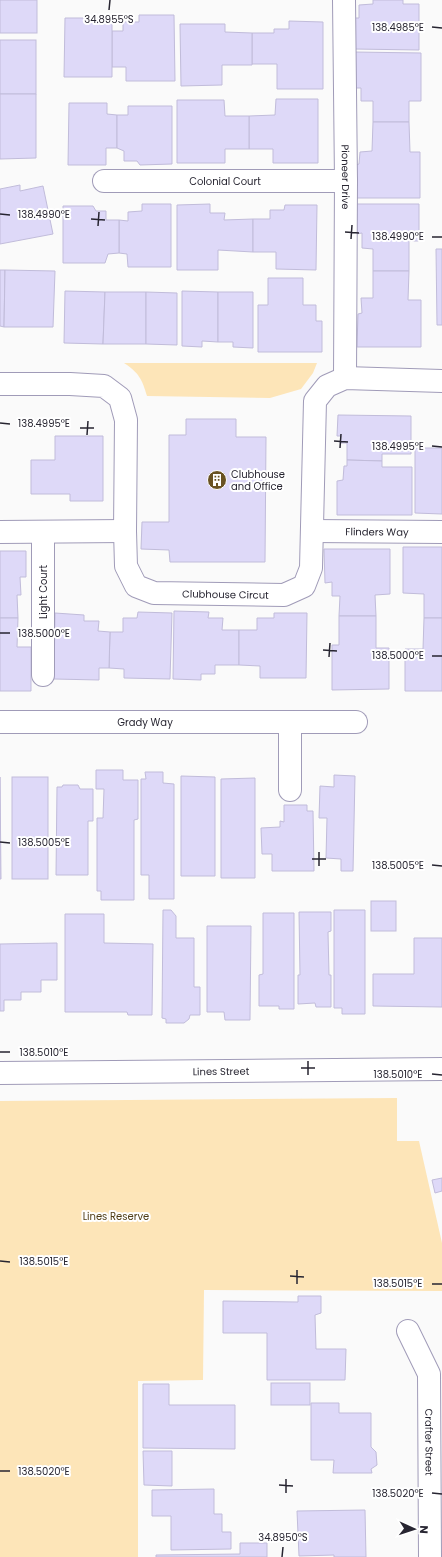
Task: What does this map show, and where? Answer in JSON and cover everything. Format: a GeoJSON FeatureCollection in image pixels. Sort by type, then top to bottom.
{"type":"FeatureCollection","features":[{"type":"Feature","properties":{"kind":"street","name":"Pioneer Drive"},"geometry":{"type":"LineString","coordinates":[[344,0],[346,181],[345,378]]}},
{"type":"Feature","properties":{"kind":"street","name":"Colonial Court"},"geometry":{"type":"LineString","coordinates":[[104,181],[346,181]]}},
{"type":"Feature","properties":{"kind":"street","name":"Clubhouse Circut"},"geometry":{"type":"LineString","coordinates":[[1,384],[70,384],[104,386],[120,398],[126,420],[126,566],[136,586],[154,593],[284,595],[304,586],[311,568],[315,401],[327,386],[345,378],[442,381]]}},
{"type":"Feature","properties":{"kind":"street"},"geometry":{"type":"LineString","coordinates":[[0,532],[43,533],[125,531]]}},
{"type":"Feature","properties":{"kind":"street","name":"Flinders Way"},"geometry":{"type":"LineString","coordinates":[[312,531],[442,532]]}},
{"type":"Feature","properties":{"kind":"street","name":"Light Court"},"geometry":{"type":"LineString","coordinates":[[43,533],[43,675]]}},
{"type":"Feature","properties":{"kind":"street","name":"Grady Way"},"geometry":{"type":"LineString","coordinates":[[0,722],[356,722]]}},
{"type":"Feature","properties":{"kind":"street"},"geometry":{"type":"LineString","coordinates":[[290,722],[290,790]]}},
{"type":"Feature","properties":{"kind":"street","name":"Lines Street"},"geometry":{"type":"LineString","coordinates":[[0,1073],[442,1070]]}},
{"type":"Feature","properties":{"kind":"street","name":"Crafter Street"},"geometry":{"type":"LineString","coordinates":[[408,1331],[429,1374],[430,1557]]}},
{"type":"Feature","properties":{"kind":"green space"},"geometry":{"type":"Polygon","coordinates":[[[124,363],[317,363],[313,373],[301,389],[270,398],[147,396],[139,377],[124,363]]]}},
{"type":"Feature","properties":{"kind":"green space","name":"Lines Reserve"},"geometry":{"type":"Polygon","coordinates":[[[397,1098],[397,1141],[419,1141],[442,1243],[442,1291],[204,1290],[203,1380],[138,1381],[138,1557],[0,1557],[0,1101],[397,1098]]]}},
{"type":"Feature","properties":{"kind":"building"},"geometry":{"type":"Polygon","coordinates":[[[0,0],[37,0],[37,33],[0,33],[0,0]]]}},
{"type":"Feature","properties":{"kind":"building"},"geometry":{"type":"Polygon","coordinates":[[[373,0],[403,0],[403,4],[419,4],[419,50],[354,49],[354,18],[359,18],[359,5],[373,4],[373,0]]]}},
{"type":"Feature","properties":{"kind":"building"},"geometry":{"type":"Polygon","coordinates":[[[139,15],[174,15],[175,81],[126,81],[126,67],[112,67],[112,31],[123,31],[123,22],[139,22],[139,15]]]}},
{"type":"Feature","properties":{"kind":"building"},"geometry":{"type":"Polygon","coordinates":[[[65,18],[112,18],[112,77],[64,77],[65,18]]]}},
{"type":"Feature","properties":{"kind":"building"},"geometry":{"type":"Polygon","coordinates":[[[289,21],[323,22],[323,89],[277,89],[277,64],[252,64],[252,33],[274,33],[274,29],[289,29],[289,21]]]}},
{"type":"Feature","properties":{"kind":"building"},"geometry":{"type":"Polygon","coordinates":[[[180,24],[225,24],[225,32],[252,33],[252,65],[222,65],[222,85],[181,86],[180,24]]]}},
{"type":"Feature","properties":{"kind":"building"},"geometry":{"type":"Polygon","coordinates":[[[0,40],[36,40],[36,94],[0,94],[0,40]]]}},
{"type":"Feature","properties":{"kind":"building"},"geometry":{"type":"Polygon","coordinates":[[[354,52],[421,53],[421,101],[409,101],[409,122],[373,122],[373,101],[361,101],[361,88],[353,88],[354,52]]]}},
{"type":"Feature","properties":{"kind":"building"},"geometry":{"type":"Polygon","coordinates":[[[0,94],[36,94],[36,158],[0,159],[0,94]]]}},
{"type":"Feature","properties":{"kind":"building"},"geometry":{"type":"Polygon","coordinates":[[[276,99],[318,99],[318,163],[273,163],[273,149],[249,149],[249,116],[275,115],[276,99]]]}},
{"type":"Feature","properties":{"kind":"building"},"geometry":{"type":"Polygon","coordinates":[[[177,100],[224,100],[225,116],[249,116],[249,149],[225,149],[225,163],[177,163],[177,100]]]}},
{"type":"Feature","properties":{"kind":"building"},"geometry":{"type":"Polygon","coordinates":[[[69,103],[107,103],[107,114],[117,115],[117,148],[106,148],[106,165],[68,165],[69,103]]]}},
{"type":"Feature","properties":{"kind":"building"},"geometry":{"type":"Polygon","coordinates":[[[128,106],[172,106],[172,164],[140,165],[137,161],[124,161],[124,151],[117,148],[117,115],[128,115],[128,106]]]}},
{"type":"Feature","properties":{"kind":"building"},"geometry":{"type":"Polygon","coordinates":[[[373,122],[409,122],[410,152],[420,152],[420,198],[353,198],[353,166],[359,164],[360,152],[372,151],[373,122]]]}},
{"type":"Feature","properties":{"kind":"building"},"geometry":{"type":"Polygon","coordinates":[[[20,185],[20,191],[43,186],[53,234],[0,244],[0,189],[20,185]]]}},
{"type":"Feature","properties":{"kind":"building"},"geometry":{"type":"Polygon","coordinates":[[[142,204],[171,204],[171,267],[128,267],[127,254],[119,253],[119,220],[128,221],[128,212],[142,211],[142,204]]]}},
{"type":"Feature","properties":{"kind":"building"},"geometry":{"type":"Polygon","coordinates":[[[210,204],[210,213],[225,213],[224,220],[253,219],[253,252],[218,250],[218,270],[177,270],[177,205],[210,204]]]}},
{"type":"Feature","properties":{"kind":"building"},"geometry":{"type":"Polygon","coordinates":[[[356,204],[419,204],[419,241],[409,241],[409,271],[373,271],[373,249],[362,248],[362,233],[356,234],[356,204]]]}},
{"type":"Feature","properties":{"kind":"building"},"geometry":{"type":"Polygon","coordinates":[[[285,205],[317,205],[316,270],[276,269],[276,252],[253,252],[253,219],[270,219],[270,210],[284,210],[285,205]]]}},
{"type":"Feature","properties":{"kind":"building"},"geometry":{"type":"Polygon","coordinates":[[[63,206],[93,206],[96,211],[106,211],[106,220],[119,220],[119,253],[108,254],[105,263],[63,263],[63,206]]]}},
{"type":"Feature","properties":{"kind":"building"},"geometry":{"type":"Polygon","coordinates":[[[436,249],[442,249],[442,325],[437,325],[436,249]]]}},
{"type":"Feature","properties":{"kind":"building"},"geometry":{"type":"Polygon","coordinates":[[[0,270],[5,270],[4,327],[0,326],[0,270]]]}},
{"type":"Feature","properties":{"kind":"building"},"geometry":{"type":"Polygon","coordinates":[[[5,270],[55,271],[53,327],[4,327],[5,270]]]}},
{"type":"Feature","properties":{"kind":"building"},"geometry":{"type":"Polygon","coordinates":[[[373,271],[409,271],[408,300],[421,300],[421,347],[357,347],[358,314],[362,313],[361,298],[373,298],[373,271]]]}},
{"type":"Feature","properties":{"kind":"building"},"geometry":{"type":"Polygon","coordinates":[[[268,278],[303,278],[303,305],[316,305],[316,321],[322,321],[322,352],[258,352],[258,305],[268,305],[268,278]]]}},
{"type":"Feature","properties":{"kind":"building"},"geometry":{"type":"Polygon","coordinates":[[[65,291],[105,292],[103,344],[64,343],[65,291]]]}},
{"type":"Feature","properties":{"kind":"building"},"geometry":{"type":"Polygon","coordinates":[[[182,291],[218,292],[218,342],[202,341],[202,347],[182,346],[182,291]]]}},
{"type":"Feature","properties":{"kind":"building"},"geometry":{"type":"Polygon","coordinates":[[[105,292],[146,292],[146,344],[103,344],[105,292]]]}},
{"type":"Feature","properties":{"kind":"building"},"geometry":{"type":"Polygon","coordinates":[[[146,292],[177,293],[177,345],[146,344],[146,292]]]}},
{"type":"Feature","properties":{"kind":"building"},"geometry":{"type":"Polygon","coordinates":[[[218,292],[253,292],[253,348],[233,347],[233,342],[218,342],[218,292]]]}},
{"type":"Feature","properties":{"kind":"building"},"geometry":{"type":"Polygon","coordinates":[[[338,415],[411,416],[411,454],[382,454],[382,461],[347,460],[347,443],[340,443],[341,436],[337,436],[338,415]]]}},
{"type":"Feature","properties":{"kind":"building","name":"Clubhouse and Office"},"geometry":{"type":"Polygon","coordinates":[[[186,419],[236,419],[236,437],[266,437],[265,562],[170,562],[169,550],[141,549],[142,522],[169,522],[169,435],[186,435],[186,419]]]}},
{"type":"Feature","properties":{"kind":"building"},"geometry":{"type":"Polygon","coordinates":[[[55,436],[103,436],[103,501],[70,501],[70,494],[31,494],[31,460],[55,460],[55,436]]]}},
{"type":"Feature","properties":{"kind":"building"},"geometry":{"type":"Polygon","coordinates":[[[415,448],[442,448],[442,514],[415,513],[415,448]]]}},
{"type":"Feature","properties":{"kind":"building"},"geometry":{"type":"Polygon","coordinates":[[[347,460],[382,461],[382,467],[412,467],[412,515],[337,515],[337,481],[343,480],[344,466],[347,466],[347,460]]]}},
{"type":"Feature","properties":{"kind":"building"},"geometry":{"type":"Polygon","coordinates":[[[403,547],[442,547],[442,618],[424,618],[424,594],[403,593],[403,547]]]}},
{"type":"Feature","properties":{"kind":"building"},"geometry":{"type":"Polygon","coordinates":[[[324,549],[390,549],[390,594],[375,595],[376,616],[339,616],[340,596],[332,596],[332,582],[325,583],[324,549]]]}},
{"type":"Feature","properties":{"kind":"building"},"geometry":{"type":"Polygon","coordinates":[[[0,551],[26,551],[26,577],[20,577],[21,595],[17,595],[18,618],[0,618],[0,551]]]}},
{"type":"Feature","properties":{"kind":"building"},"geometry":{"type":"Polygon","coordinates":[[[174,611],[209,612],[208,618],[223,618],[222,630],[239,630],[239,665],[215,665],[215,674],[201,674],[201,680],[173,679],[174,611]]]}},
{"type":"Feature","properties":{"kind":"building"},"geometry":{"type":"Polygon","coordinates":[[[138,612],[172,613],[170,679],[124,678],[124,669],[109,668],[110,632],[123,632],[123,618],[137,618],[138,612]]]}},
{"type":"Feature","properties":{"kind":"building"},"geometry":{"type":"Polygon","coordinates":[[[55,613],[84,615],[84,621],[99,621],[98,631],[110,632],[109,668],[99,668],[99,680],[54,679],[55,613]]]}},
{"type":"Feature","properties":{"kind":"building"},"geometry":{"type":"Polygon","coordinates":[[[274,613],[307,613],[306,678],[260,678],[260,666],[239,665],[239,630],[257,630],[257,618],[274,618],[274,613]]]}},
{"type":"Feature","properties":{"kind":"building"},"geometry":{"type":"Polygon","coordinates":[[[339,616],[376,616],[376,648],[389,648],[389,689],[332,690],[332,645],[339,645],[339,616]]]}},
{"type":"Feature","properties":{"kind":"building"},"geometry":{"type":"Polygon","coordinates":[[[0,618],[18,618],[17,647],[31,647],[31,691],[0,691],[0,618]]]}},
{"type":"Feature","properties":{"kind":"building"},"geometry":{"type":"Polygon","coordinates":[[[424,618],[442,618],[442,691],[405,691],[405,649],[423,649],[424,618]]]}},
{"type":"Feature","properties":{"kind":"building"},"geometry":{"type":"Polygon","coordinates":[[[96,770],[123,770],[123,780],[138,780],[138,819],[134,820],[134,900],[101,900],[101,891],[97,891],[97,818],[103,818],[104,789],[96,789],[96,770]]]}},
{"type":"Feature","properties":{"kind":"building"},"geometry":{"type":"Polygon","coordinates":[[[145,772],[163,772],[163,783],[174,784],[174,899],[149,899],[149,875],[141,875],[141,779],[146,779],[145,772]]]}},
{"type":"Feature","properties":{"kind":"building"},"geometry":{"type":"Polygon","coordinates":[[[334,775],[355,776],[353,871],[341,871],[341,859],[326,858],[327,818],[319,818],[320,786],[334,787],[334,775]]]}},
{"type":"Feature","properties":{"kind":"building"},"geometry":{"type":"Polygon","coordinates":[[[181,776],[215,777],[215,876],[181,876],[181,776]]]}},
{"type":"Feature","properties":{"kind":"building"},"geometry":{"type":"Polygon","coordinates":[[[0,777],[1,879],[0,879],[0,777]]]}},
{"type":"Feature","properties":{"kind":"building"},"geometry":{"type":"Polygon","coordinates":[[[12,777],[48,777],[48,879],[12,879],[12,777]]]}},
{"type":"Feature","properties":{"kind":"building"},"geometry":{"type":"Polygon","coordinates":[[[255,778],[255,878],[221,878],[221,779],[255,778]]]}},
{"type":"Feature","properties":{"kind":"building"},"geometry":{"type":"Polygon","coordinates":[[[63,785],[78,785],[80,789],[93,789],[93,821],[88,821],[88,875],[56,875],[57,787],[62,787],[63,785]]]}},
{"type":"Feature","properties":{"kind":"building"},"geometry":{"type":"Polygon","coordinates":[[[284,805],[307,805],[307,811],[313,811],[314,871],[272,871],[272,854],[262,854],[261,828],[280,827],[280,821],[284,822],[284,805]]]}},
{"type":"Feature","properties":{"kind":"building"},"geometry":{"type":"Polygon","coordinates":[[[371,901],[396,901],[396,931],[371,931],[371,901]]]}},
{"type":"Feature","properties":{"kind":"building"},"geometry":{"type":"Polygon","coordinates":[[[163,910],[171,910],[176,916],[176,938],[194,938],[194,987],[200,987],[200,1015],[190,1015],[189,1019],[184,1023],[166,1023],[166,1019],[162,1018],[163,910]]]}},
{"type":"Feature","properties":{"kind":"building"},"geometry":{"type":"Polygon","coordinates":[[[334,910],[365,910],[365,1014],[342,1014],[342,1008],[334,1008],[334,910]]]}},
{"type":"Feature","properties":{"kind":"building"},"geometry":{"type":"Polygon","coordinates":[[[299,912],[331,912],[331,931],[328,932],[329,975],[331,975],[331,1007],[316,1007],[315,1003],[298,1004],[298,975],[300,975],[299,912]]]}},
{"type":"Feature","properties":{"kind":"building"},"geometry":{"type":"Polygon","coordinates":[[[263,913],[294,913],[294,1009],[279,1009],[279,1006],[259,1006],[259,975],[263,974],[263,913]]]}},
{"type":"Feature","properties":{"kind":"building"},"geometry":{"type":"Polygon","coordinates":[[[65,914],[104,914],[104,943],[153,944],[152,1015],[128,1015],[127,1012],[65,1012],[65,914]]]}},
{"type":"Feature","properties":{"kind":"building"},"geometry":{"type":"Polygon","coordinates":[[[207,926],[251,926],[250,1020],[225,1020],[224,1012],[207,1012],[207,926]]]}},
{"type":"Feature","properties":{"kind":"building"},"geometry":{"type":"Polygon","coordinates":[[[414,938],[442,938],[442,1007],[373,1006],[373,974],[414,974],[414,938]]]}},
{"type":"Feature","properties":{"kind":"building"},"geometry":{"type":"Polygon","coordinates":[[[57,943],[57,980],[41,980],[41,992],[21,992],[21,1000],[4,1000],[4,1011],[0,1011],[0,944],[57,943]]]}},
{"type":"Feature","properties":{"kind":"building"},"geometry":{"type":"Polygon","coordinates":[[[442,1178],[442,1191],[435,1193],[432,1180],[442,1178]]]}},
{"type":"Feature","properties":{"kind":"building"},"geometry":{"type":"Polygon","coordinates":[[[298,1296],[321,1296],[321,1313],[315,1315],[316,1349],[346,1349],[345,1380],[267,1380],[267,1333],[223,1333],[223,1301],[298,1302],[298,1296]]]}},
{"type":"Feature","properties":{"kind":"building"},"geometry":{"type":"Polygon","coordinates":[[[271,1383],[310,1383],[310,1405],[271,1405],[271,1383]]]}},
{"type":"Feature","properties":{"kind":"building"},"geometry":{"type":"Polygon","coordinates":[[[143,1384],[169,1384],[169,1405],[235,1405],[235,1449],[143,1448],[143,1384]]]}},
{"type":"Feature","properties":{"kind":"building"},"geometry":{"type":"Polygon","coordinates":[[[311,1403],[339,1403],[339,1413],[371,1413],[371,1447],[376,1452],[377,1465],[371,1469],[372,1473],[333,1473],[334,1460],[311,1460],[311,1403]]]}},
{"type":"Feature","properties":{"kind":"building"},"geometry":{"type":"Polygon","coordinates":[[[143,1451],[172,1451],[172,1486],[144,1485],[143,1451]]]}},
{"type":"Feature","properties":{"kind":"building"},"geometry":{"type":"Polygon","coordinates":[[[214,1489],[214,1514],[222,1514],[222,1532],[231,1532],[231,1549],[171,1550],[171,1516],[152,1516],[152,1490],[214,1489]]]}},
{"type":"Feature","properties":{"kind":"building"},"geometry":{"type":"Polygon","coordinates":[[[365,1510],[366,1557],[334,1557],[334,1555],[299,1556],[297,1511],[365,1510]]]}},
{"type":"Feature","properties":{"kind":"building"},"geometry":{"type":"Polygon","coordinates":[[[240,1543],[267,1543],[267,1557],[156,1557],[156,1555],[240,1554],[240,1543]]]}},
{"type":"Feature","properties":{"kind":"place","name":"Clubhouse and Office"},"geometry":{"type":"Point","coordinates":[217,480]}}]}
